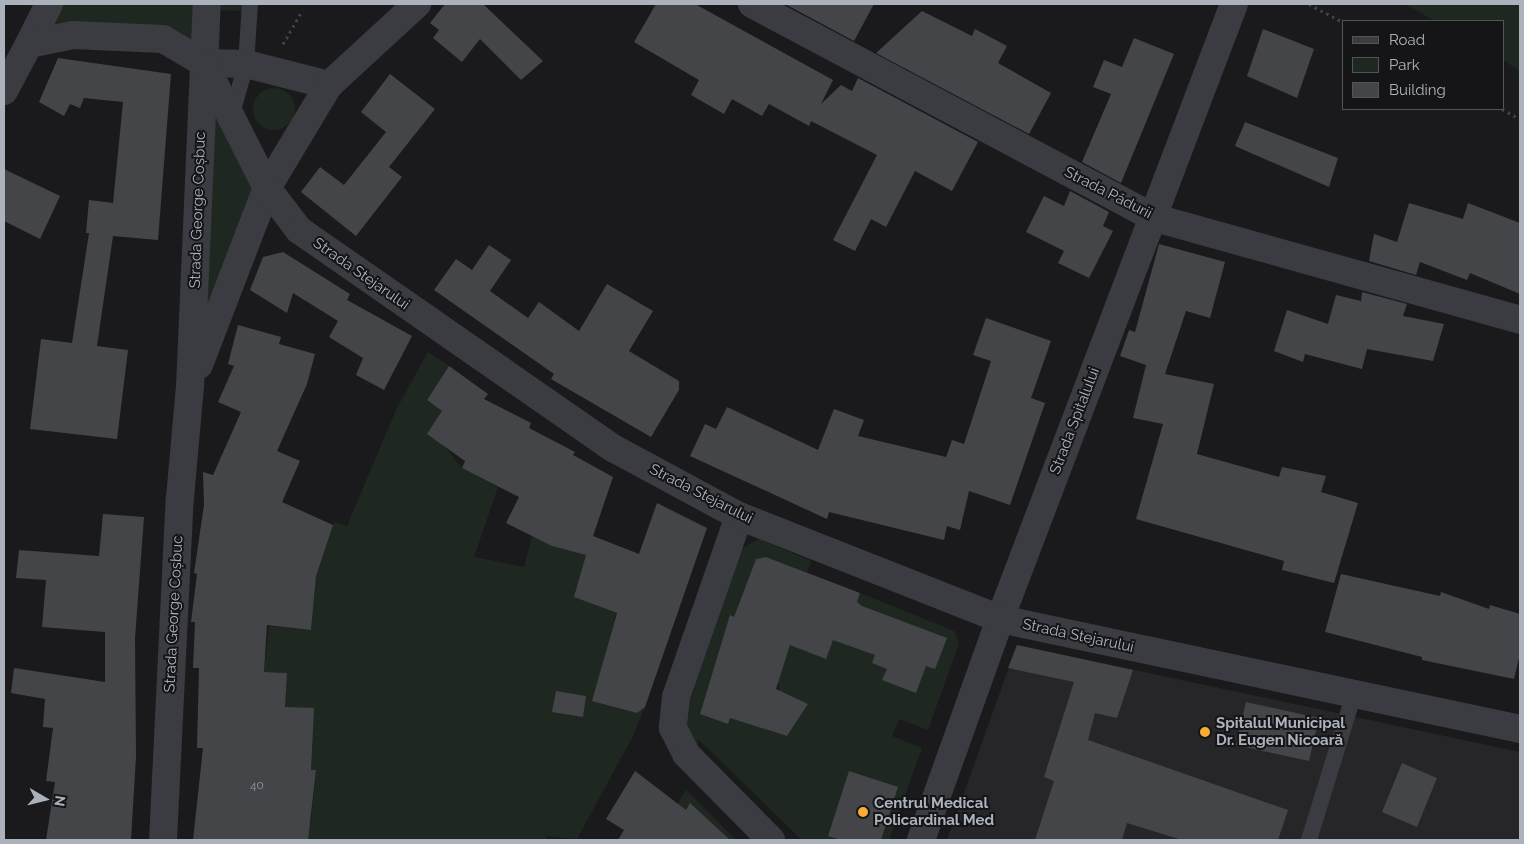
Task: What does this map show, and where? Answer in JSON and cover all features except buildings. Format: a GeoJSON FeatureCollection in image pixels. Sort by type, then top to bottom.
{"type":"FeatureCollection","features":[{"type":"Feature","properties":{"kind":"street"},"geometry":{"type":"LineString","coordinates":[[4,91],[49,4]]}},
{"type":"Feature","properties":{"kind":"street","name":"Strada George Coșbuc"},"geometry":{"type":"LineString","coordinates":[[163,840],[180,498],[190,388],[208,4]]}},
{"type":"Feature","properties":{"kind":"street","name":"Strada George Coșbuc"},"geometry":{"type":"LineString","coordinates":[[190,388],[267,188],[329,85],[417,4]]}},
{"type":"Feature","properties":{"kind":"street","name":"Strada Pădurii"},"geometry":{"type":"LineString","coordinates":[[752,4],[1152,217],[1520,320]]}},
{"type":"Feature","properties":{"kind":"street","name":"Strada Spitalului"},"geometry":{"type":"LineString","coordinates":[[921,840],[1000,619],[1234,4]]}},
{"type":"Feature","properties":{"kind":"street"},"geometry":{"type":"LineString","coordinates":[[29,44],[73,35],[163,39],[204,63],[257,66],[329,85]]}},
{"type":"Feature","properties":{"kind":"street","name":"Strada Stejarului"},"geometry":{"type":"LineString","coordinates":[[204,63],[267,188],[298,230],[613,448],[740,516],[1000,619],[1520,729]]}},
{"type":"Feature","properties":{"kind":"street"},"geometry":{"type":"LineString","coordinates":[[740,516],[676,697],[673,728],[686,754],[771,840]]}},
{"type":"Feature","properties":{"kind":"lane"},"geometry":{"type":"LineString","coordinates":[[231,117],[257,66],[250,4]]}},
{"type":"Feature","properties":{"kind":"lane"},"geometry":{"type":"LineString","coordinates":[[1309,840],[1354,694]]}},
{"type":"Feature","properties":{"kind":"path"},"geometry":{"type":"LineString","coordinates":[[1309,4],[1342,21]]}},
{"type":"Feature","properties":{"kind":"path"},"geometry":{"type":"LineString","coordinates":[[257,66],[303,10]]}},
{"type":"Feature","properties":{"kind":"path"},"geometry":{"type":"LineString","coordinates":[[1504,110],[1520,119]]}},
{"type":"Feature","properties":{"kind":"shaded area","name":"Spitalul Municipal Dr. Eugen Nicoară"},"geometry":{"type":"Polygon","coordinates":[[[1017,645],[1520,752],[1520,840],[947,840],[1017,645]]]}},
{"type":"Feature","properties":{"kind":"green space"},"geometry":{"type":"Polygon","coordinates":[[[49,4],[250,4],[250,11],[207,10],[204,63],[163,39],[29,44],[49,4]]]}},
{"type":"Feature","properties":{"kind":"green space"},"geometry":{"type":"Polygon","coordinates":[[[1405,4],[1520,4],[1520,71],[1504,61],[1504,20],[1433,20],[1405,4]]]}},
{"type":"Feature","properties":{"kind":"green space"},"geometry":{"type":"Polygon","coordinates":[[[204,63],[267,188],[190,387],[204,63]]]}},
{"type":"Feature","properties":{"kind":"green space"},"geometry":{"type":"Polygon","coordinates":[[[274,88],[289,94],[295,109],[289,124],[274,130],[259,124],[253,109],[259,94],[274,88]]]}},
{"type":"Feature","properties":{"kind":"green space"},"geometry":{"type":"Polygon","coordinates":[[[428,352],[449,366],[427,400],[442,411],[446,448],[462,468],[498,487],[474,557],[524,567],[532,536],[552,546],[586,555],[575,597],[616,613],[607,650],[617,708],[637,713],[645,707],[633,736],[577,839],[546,836],[547,840],[260,840],[263,822],[311,822],[316,771],[253,763],[285,707],[287,673],[264,672],[269,626],[311,630],[316,575],[334,522],[347,526],[396,410],[428,352]]]}},
{"type":"Feature","properties":{"kind":"green space"},"geometry":{"type":"Polygon","coordinates":[[[759,539],[811,561],[807,572],[766,557],[756,559],[734,617],[730,616],[700,714],[728,724],[731,714],[773,713],[768,730],[787,736],[808,704],[780,693],[778,681],[793,636],[837,629],[860,610],[862,605],[857,602],[860,593],[954,631],[959,643],[928,730],[899,719],[892,736],[922,748],[889,840],[802,840],[698,739],[697,745],[687,727],[689,704],[741,549],[759,539]]]}},
{"type":"Feature","properties":{"kind":"green space"},"geometry":{"type":"Polygon","coordinates":[[[686,790],[736,840],[655,840],[686,790]]]}},
{"type":"Feature","properties":{"kind":"place","name":"Spitalul Municipal Dr. Eugen Nicoară"},"geometry":{"type":"Point","coordinates":[1205,732]}},
{"type":"Feature","properties":{"kind":"place","name":"Centrul Medical Policardinal Med"},"geometry":{"type":"Point","coordinates":[863,812]}}]}
